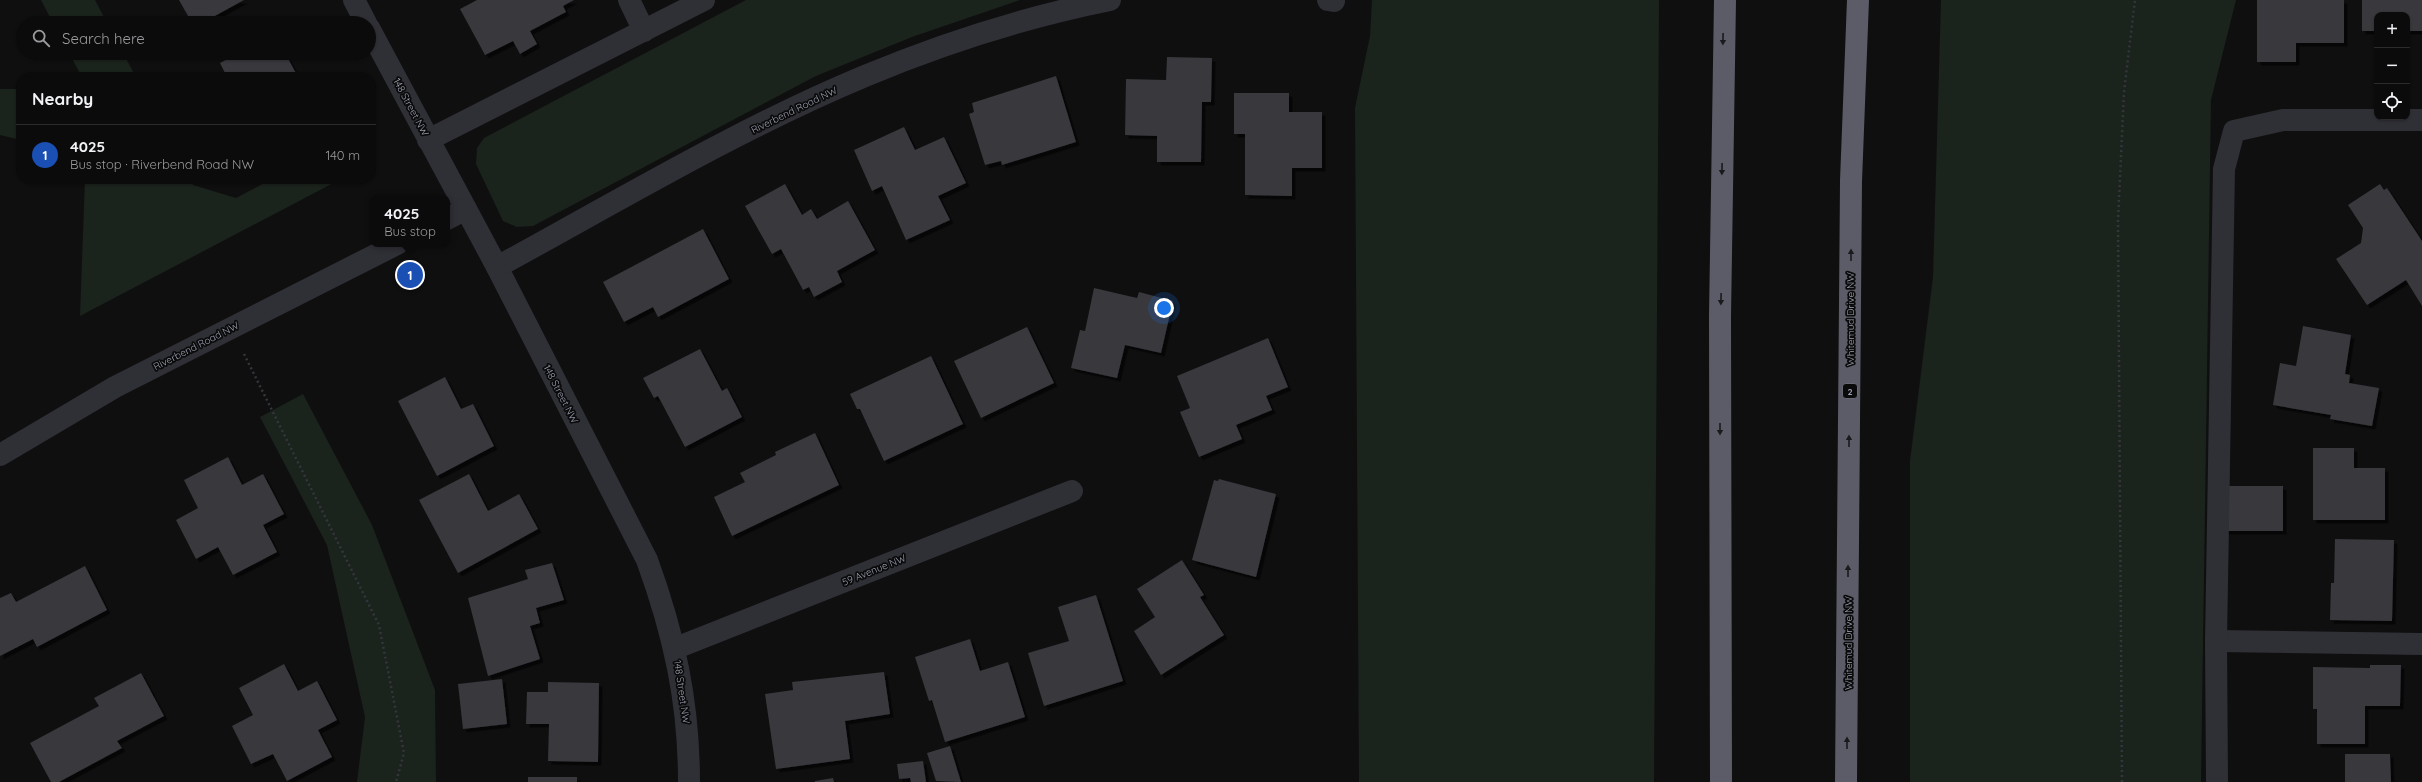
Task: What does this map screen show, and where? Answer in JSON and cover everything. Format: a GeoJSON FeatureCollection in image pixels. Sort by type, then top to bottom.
{"type":"FeatureCollection","features":[{"type":"Feature","properties":{"kind":"highway"},"geometry":{"type":"LineString","coordinates":[[1721,782],[1720,308],[1725,0]]}},
{"type":"Feature","properties":{"kind":"highway","name":"Whitemud Drive NW"},"geometry":{"type":"LineString","coordinates":[[1846,782],[1851,181],[1858,0]]}},
{"type":"Feature","properties":{"kind":"street"},"geometry":{"type":"LineString","coordinates":[[354,0],[362,16]]}},
{"type":"Feature","properties":{"kind":"street"},"geometry":{"type":"LineString","coordinates":[[629,0],[644,31]]}},
{"type":"Feature","properties":{"kind":"street"},"geometry":{"type":"LineString","coordinates":[[428,140],[704,0]]}},
{"type":"Feature","properties":{"kind":"street","name":"Riverbend Road NW"},"geometry":{"type":"LineString","coordinates":[[497,267],[730,141],[797,107],[866,76],[936,49],[1008,25],[1110,0]]}},
{"type":"Feature","properties":{"kind":"street","name":"148 Street NW"},"geometry":{"type":"LineString","coordinates":[[376,41],[428,140],[449,195]]}},
{"type":"Feature","properties":{"kind":"street"},"geometry":{"type":"LineString","coordinates":[[2217,782],[2216,641],[2224,169],[2234,131],[2283,120],[2422,120]]}},
{"type":"Feature","properties":{"kind":"street","name":"148 Street NW"},"geometry":{"type":"LineString","coordinates":[[450,198],[456,214],[497,267],[647,560],[663,604],[676,648],[684,696],[689,745],[689,782]]}},
{"type":"Feature","properties":{"kind":"street","name":"Riverbend Road NW"},"geometry":{"type":"LineString","coordinates":[[0,455],[115,387],[391,247]]}},
{"type":"Feature","properties":{"kind":"street","name":"59 Avenue NW"},"geometry":{"type":"LineString","coordinates":[[676,648],[1072,491]]}},
{"type":"Feature","properties":{"kind":"street"},"geometry":{"type":"LineString","coordinates":[[2216,641],[2422,644]]}},
{"type":"Feature","properties":{"kind":"path"},"geometry":{"type":"LineString","coordinates":[[2122,782],[2118,221],[2124,92],[2135,0]]}},
{"type":"Feature","properties":{"kind":"path"},"geometry":{"type":"LineString","coordinates":[[232,328],[379,626],[404,753],[396,782]]}},
{"type":"Feature","properties":{"kind":"shaded area"},"geometry":{"type":"Polygon","coordinates":[[[41,0],[95,0],[103,16],[49,16],[41,0]]]}},
{"type":"Feature","properties":{"kind":"shaded area"},"geometry":{"type":"Polygon","coordinates":[[[746,0],[1020,0],[912,37],[816,76],[533,226],[517,227],[503,221],[476,164],[477,148],[484,138],[746,0]]]}},
{"type":"Feature","properties":{"kind":"shaded area"},"geometry":{"type":"Polygon","coordinates":[[[1372,0],[1659,0],[1654,782],[1359,782],[1355,108],[1370,36],[1372,0]]]}},
{"type":"Feature","properties":{"kind":"shaded area"},"geometry":{"type":"Polygon","coordinates":[[[1941,0],[2236,0],[2211,100],[2201,782],[1910,782],[1910,461],[1933,277],[1941,0]]]}},
{"type":"Feature","properties":{"kind":"shaded area"},"geometry":{"type":"Polygon","coordinates":[[[73,60],[127,60],[133,72],[79,72],[73,60]]]}},
{"type":"Feature","properties":{"kind":"shaded area"},"geometry":{"type":"Polygon","coordinates":[[[0,89],[16,89],[16,139],[0,135],[0,89]]]}},
{"type":"Feature","properties":{"kind":"shaded area"},"geometry":{"type":"Polygon","coordinates":[[[85,184],[192,184],[236,198],[263,184],[331,184],[80,316],[85,184]]]}},
{"type":"Feature","properties":{"kind":"shaded area"},"geometry":{"type":"Polygon","coordinates":[[[303,394],[372,525],[435,690],[436,782],[357,782],[365,717],[327,545],[260,417],[303,394]]]}},
{"type":"Feature","properties":{"kind":"building"},"geometry":{"type":"Polygon","coordinates":[[[179,0],[244,0],[215,16],[188,16],[179,0]]]}},
{"type":"Feature","properties":{"kind":"building"},"geometry":{"type":"Polygon","coordinates":[[[477,0],[574,0],[563,6],[566,12],[530,31],[537,44],[520,54],[513,41],[485,55],[460,9],[477,0]]]}},
{"type":"Feature","properties":{"kind":"building"},"geometry":{"type":"Polygon","coordinates":[[[2257,0],[2344,0],[2344,43],[2296,43],[2296,62],[2257,62],[2257,0]]]}},
{"type":"Feature","properties":{"kind":"building"},"geometry":{"type":"Polygon","coordinates":[[[2362,0],[2422,0],[2422,31],[2410,31],[2410,12],[2374,12],[2374,31],[2362,31],[2362,0]]]}},
{"type":"Feature","properties":{"kind":"building"},"geometry":{"type":"Polygon","coordinates":[[[1167,57],[1212,58],[1211,102],[1202,102],[1201,162],[1157,162],[1157,136],[1125,135],[1126,79],[1166,80],[1167,57]]]}},
{"type":"Feature","properties":{"kind":"building"},"geometry":{"type":"Polygon","coordinates":[[[226,60],[289,60],[295,72],[224,72],[220,63],[226,60]]]}},
{"type":"Feature","properties":{"kind":"building"},"geometry":{"type":"Polygon","coordinates":[[[1056,76],[1076,142],[1002,165],[1001,161],[985,165],[969,114],[974,112],[972,103],[1056,76]]]}},
{"type":"Feature","properties":{"kind":"building"},"geometry":{"type":"Polygon","coordinates":[[[1234,93],[1289,93],[1289,112],[1322,112],[1322,168],[1292,168],[1292,196],[1245,195],[1245,134],[1234,134],[1234,93]]]}},
{"type":"Feature","properties":{"kind":"building"},"geometry":{"type":"Polygon","coordinates":[[[904,127],[915,150],[944,137],[966,183],[938,196],[950,220],[906,240],[882,186],[872,191],[854,150],[904,127]]]}},
{"type":"Feature","properties":{"kind":"building"},"geometry":{"type":"Polygon","coordinates":[[[785,184],[802,215],[811,209],[817,219],[848,201],[875,250],[837,271],[842,282],[814,297],[809,287],[803,290],[781,249],[772,254],[745,206],[785,184]]]}},
{"type":"Feature","properties":{"kind":"building"},"geometry":{"type":"Polygon","coordinates":[[[2380,184],[2384,190],[2387,188],[2422,241],[2422,306],[2406,280],[2367,305],[2336,259],[2361,243],[2363,228],[2348,205],[2380,184]]]}},
{"type":"Feature","properties":{"kind":"building"},"geometry":{"type":"Polygon","coordinates":[[[703,229],[729,279],[658,317],[653,307],[624,322],[603,282],[703,229]]]}},
{"type":"Feature","properties":{"kind":"building"},"geometry":{"type":"Polygon","coordinates":[[[1094,288],[1137,298],[1139,292],[1173,301],[1161,353],[1125,345],[1117,378],[1071,368],[1080,330],[1085,331],[1094,288]]]}},
{"type":"Feature","properties":{"kind":"building"},"geometry":{"type":"Polygon","coordinates":[[[2303,326],[2351,335],[2345,374],[2350,375],[2349,383],[2379,388],[2372,426],[2330,419],[2331,415],[2273,405],[2280,363],[2296,366],[2303,326]]]}},
{"type":"Feature","properties":{"kind":"building"},"geometry":{"type":"Polygon","coordinates":[[[1027,327],[1054,383],[981,418],[954,361],[1027,327]]]}},
{"type":"Feature","properties":{"kind":"building"},"geometry":{"type":"Polygon","coordinates":[[[1268,338],[1288,387],[1266,396],[1272,410],[1236,425],[1242,439],[1199,457],[1180,412],[1190,408],[1177,376],[1268,338]]]}},
{"type":"Feature","properties":{"kind":"building"},"geometry":{"type":"Polygon","coordinates":[[[700,349],[722,391],[727,388],[742,417],[685,447],[658,396],[654,398],[643,378],[700,349]]]}},
{"type":"Feature","properties":{"kind":"building"},"geometry":{"type":"Polygon","coordinates":[[[931,356],[963,424],[884,461],[860,409],[857,409],[850,394],[931,356]]]}},
{"type":"Feature","properties":{"kind":"building"},"geometry":{"type":"Polygon","coordinates":[[[445,377],[461,409],[473,404],[494,446],[437,476],[398,401],[445,377]]]}},
{"type":"Feature","properties":{"kind":"building"},"geometry":{"type":"Polygon","coordinates":[[[815,433],[839,485],[732,536],[714,497],[745,482],[740,473],[776,455],[775,452],[815,433]]]}},
{"type":"Feature","properties":{"kind":"building"},"geometry":{"type":"Polygon","coordinates":[[[2313,448],[2354,448],[2354,468],[2385,468],[2385,520],[2313,520],[2313,448]]]}},
{"type":"Feature","properties":{"kind":"building"},"geometry":{"type":"Polygon","coordinates":[[[228,457],[242,485],[263,474],[284,514],[263,525],[277,552],[233,575],[218,547],[196,559],[176,520],[198,508],[184,480],[228,457]]]}},
{"type":"Feature","properties":{"kind":"building"},"geometry":{"type":"Polygon","coordinates":[[[469,474],[488,511],[519,494],[538,529],[458,573],[419,500],[469,474]]]}},
{"type":"Feature","properties":{"kind":"building"},"geometry":{"type":"Polygon","coordinates":[[[1219,479],[1276,494],[1256,577],[1192,560],[1214,480],[1218,481],[1219,479]]]}},
{"type":"Feature","properties":{"kind":"building"},"geometry":{"type":"Polygon","coordinates":[[[2221,486],[2283,486],[2283,531],[2221,531],[2221,486]]]}},
{"type":"Feature","properties":{"kind":"building"},"geometry":{"type":"Polygon","coordinates":[[[2335,539],[2394,540],[2392,621],[2330,620],[2331,583],[2334,583],[2335,539]]]}},
{"type":"Feature","properties":{"kind":"building"},"geometry":{"type":"Polygon","coordinates":[[[1182,560],[1204,595],[1200,597],[1224,635],[1161,675],[1134,631],[1155,617],[1137,589],[1182,560]]]}},
{"type":"Feature","properties":{"kind":"building"},"geometry":{"type":"Polygon","coordinates":[[[552,563],[564,600],[536,608],[540,623],[530,626],[540,659],[488,676],[468,598],[528,579],[525,570],[552,563]]]}},
{"type":"Feature","properties":{"kind":"building"},"geometry":{"type":"Polygon","coordinates":[[[85,566],[107,610],[37,647],[33,639],[0,656],[0,598],[11,593],[16,602],[85,566]]]}},
{"type":"Feature","properties":{"kind":"building"},"geometry":{"type":"Polygon","coordinates":[[[1096,595],[1123,681],[1044,706],[1028,653],[1069,641],[1058,607],[1096,595]]]}},
{"type":"Feature","properties":{"kind":"building"},"geometry":{"type":"Polygon","coordinates":[[[970,639],[980,671],[1008,662],[1025,717],[945,742],[932,700],[929,701],[915,657],[970,639]]]}},
{"type":"Feature","properties":{"kind":"building"},"geometry":{"type":"Polygon","coordinates":[[[284,664],[298,691],[317,681],[337,720],[318,730],[332,757],[287,781],[273,754],[251,764],[232,726],[253,715],[239,688],[284,664]]]}},
{"type":"Feature","properties":{"kind":"building"},"geometry":{"type":"Polygon","coordinates":[[[2370,665],[2401,665],[2400,706],[2365,706],[2365,744],[2317,744],[2317,709],[2313,709],[2313,667],[2370,668],[2370,665]]]}},
{"type":"Feature","properties":{"kind":"building"},"geometry":{"type":"Polygon","coordinates":[[[884,672],[890,714],[845,721],[850,759],[776,769],[765,694],[793,690],[792,682],[884,672]]]}},
{"type":"Feature","properties":{"kind":"building"},"geometry":{"type":"Polygon","coordinates":[[[141,673],[164,716],[117,741],[122,748],[59,782],[51,782],[30,743],[99,706],[94,698],[141,673]]]}},
{"type":"Feature","properties":{"kind":"building"},"geometry":{"type":"Polygon","coordinates":[[[502,679],[507,724],[463,729],[458,684],[502,679]]]}},
{"type":"Feature","properties":{"kind":"building"},"geometry":{"type":"Polygon","coordinates":[[[548,682],[599,683],[598,762],[548,761],[549,724],[526,724],[527,692],[548,692],[548,682]]]}},
{"type":"Feature","properties":{"kind":"building"},"geometry":{"type":"Polygon","coordinates":[[[950,746],[961,782],[936,781],[927,753],[950,746]]]}},
{"type":"Feature","properties":{"kind":"building"},"geometry":{"type":"Polygon","coordinates":[[[2345,754],[2390,754],[2391,782],[2345,782],[2345,754]]]}},
{"type":"Feature","properties":{"kind":"building"},"geometry":{"type":"Polygon","coordinates":[[[923,761],[926,782],[911,782],[910,778],[899,779],[897,764],[923,761]]]}},
{"type":"Feature","properties":{"kind":"building"},"geometry":{"type":"Polygon","coordinates":[[[528,777],[577,777],[577,782],[528,782],[528,777]]]}},
{"type":"Feature","properties":{"kind":"building"},"geometry":{"type":"Polygon","coordinates":[[[833,778],[834,782],[815,782],[815,781],[833,778]]]}},
{"type":"Feature","properties":{"kind":"place","name":"4025"},"geometry":{"type":"Point","coordinates":[410,275]}}]}
